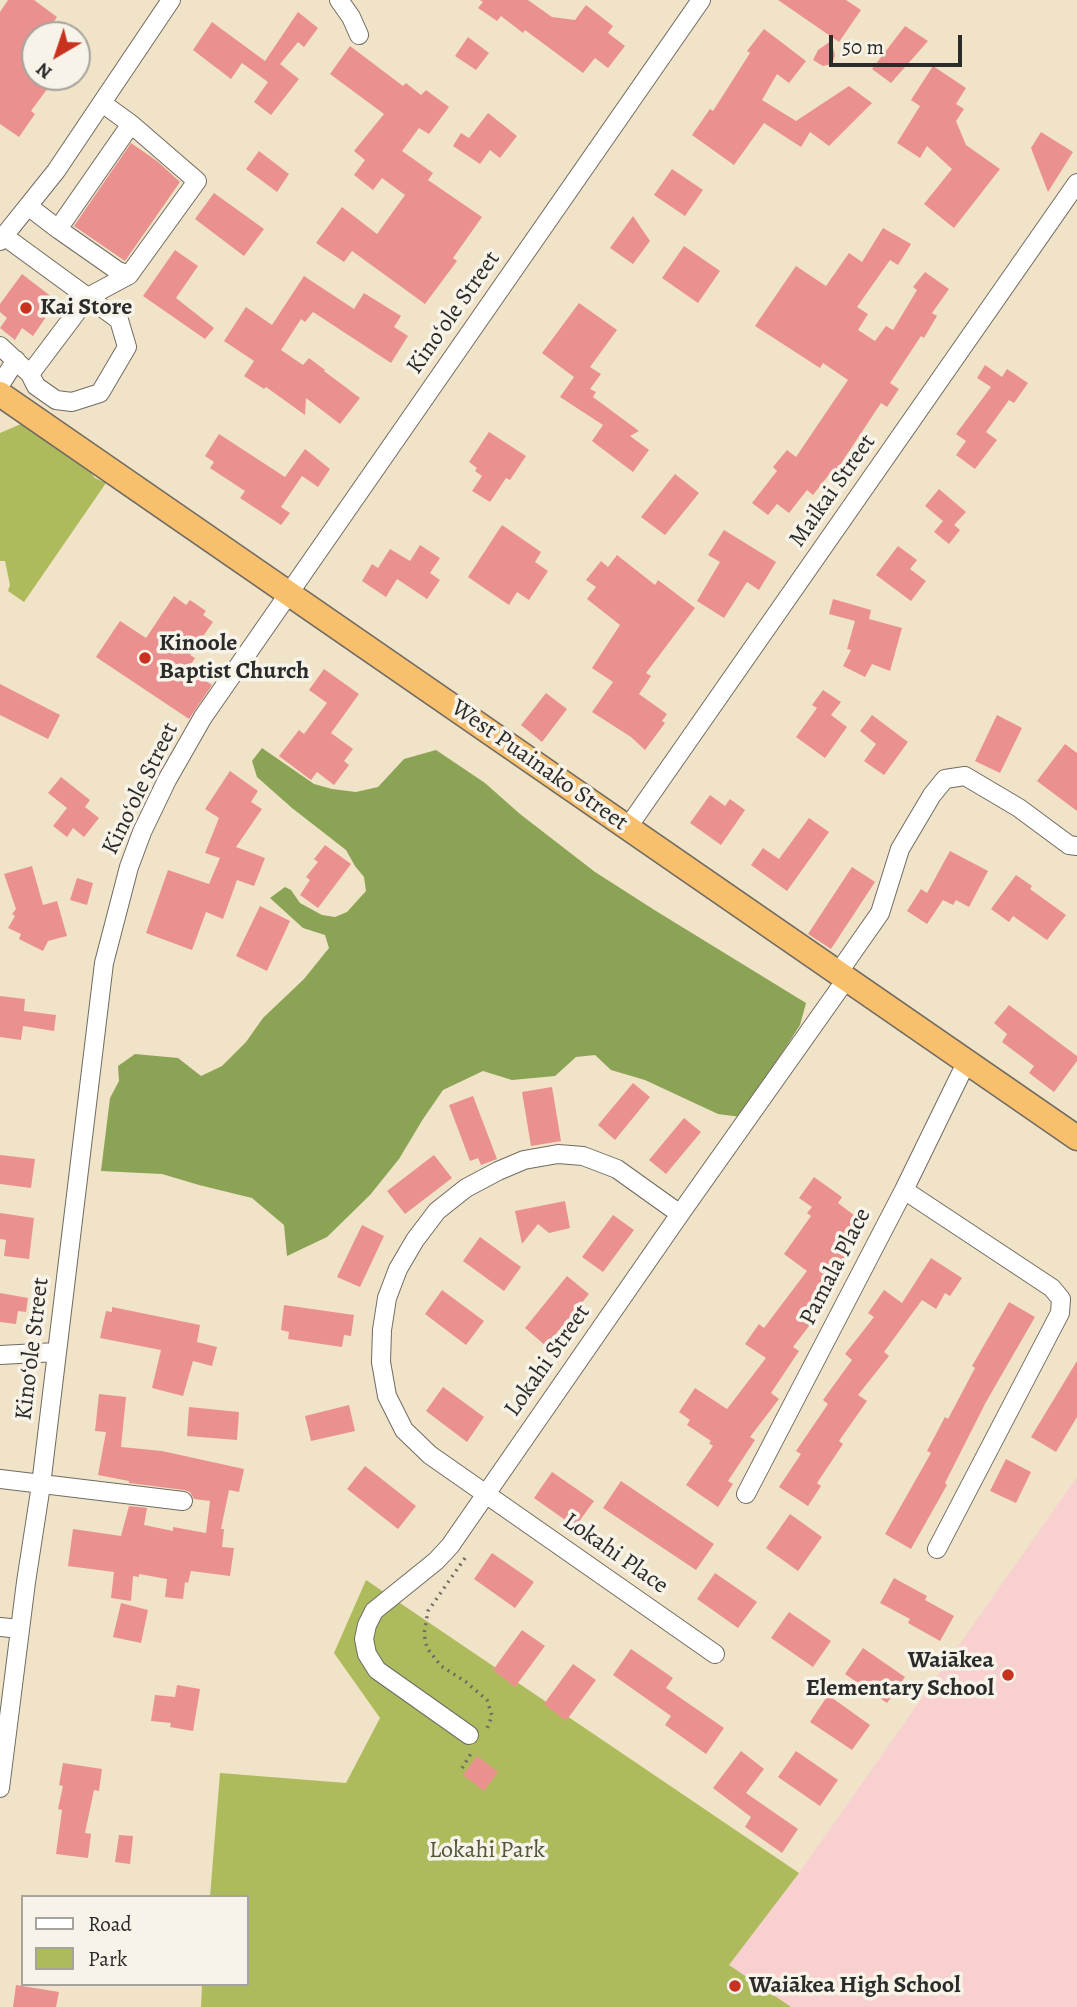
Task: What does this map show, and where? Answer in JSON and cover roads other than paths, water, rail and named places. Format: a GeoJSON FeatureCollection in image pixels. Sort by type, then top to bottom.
{"type":"FeatureCollection","features":[{"type":"Feature","properties":{"kind":"highway","name":"West Puainako Street"},"geometry":{"type":"LineString","coordinates":[[0,394],[1077,1138]]}},
{"type":"Feature","properties":{"kind":"street"},"geometry":{"type":"LineString","coordinates":[[1,234],[56,171],[171,0]]}},
{"type":"Feature","properties":{"kind":"street"},"geometry":{"type":"LineString","coordinates":[[339,0],[359,35]]}},
{"type":"Feature","properties":{"kind":"street","name":"Kinoʻole Street"},"geometry":{"type":"LineString","coordinates":[[0,1788],[5,1709],[20,1629],[41,1485],[104,963],[129,867],[142,832],[167,780],[203,717],[701,0]]}},
{"type":"Feature","properties":{"kind":"street"},"geometry":{"type":"LineString","coordinates":[[30,374],[88,297],[129,275],[197,181],[131,124],[102,103]]}},
{"type":"Feature","properties":{"kind":"street"},"geometry":{"type":"LineString","coordinates":[[58,229],[131,124]]}},
{"type":"Feature","properties":{"kind":"street"},"geometry":{"type":"LineString","coordinates":[[1,234],[56,171]]}},
{"type":"Feature","properties":{"kind":"street","name":"Maikai Street"},"geometry":{"type":"LineString","coordinates":[[628,827],[1077,183]]}},
{"type":"Feature","properties":{"kind":"street"},"geometry":{"type":"LineString","coordinates":[[28,206],[118,271],[129,275]]}},
{"type":"Feature","properties":{"kind":"street"},"geometry":{"type":"LineString","coordinates":[[0,346],[30,374],[36,386],[56,400],[72,402],[100,393],[127,347],[119,320],[1,234]]}},
{"type":"Feature","properties":{"kind":"street"},"geometry":{"type":"LineString","coordinates":[[0,385],[16,360]]}},
{"type":"Feature","properties":{"kind":"street","name":"Lokahi Street"},"geometry":{"type":"LineString","coordinates":[[474,1742],[377,1670],[367,1654],[364,1639],[374,1611],[436,1561],[450,1546],[680,1214],[842,975],[880,913],[900,849],[932,795],[945,779],[965,776],[1019,808],[1069,845],[1077,846]]}},
{"type":"Feature","properties":{"kind":"street","name":"Pamala Place"},"geometry":{"type":"LineString","coordinates":[[746,1494],[904,1190],[967,1061]]}},
{"type":"Feature","properties":{"kind":"street","name":"Lokahi Place"},"geometry":{"type":"LineString","coordinates":[[680,1214],[617,1169],[583,1156],[558,1154],[523,1160],[466,1188],[437,1211],[398,1269],[387,1298],[381,1362],[387,1396],[404,1430],[430,1455],[715,1654]]}},
{"type":"Feature","properties":{"kind":"street"},"geometry":{"type":"LineString","coordinates":[[904,1190],[1052,1288],[1061,1299],[1060,1313],[937,1549]]}},
{"type":"Feature","properties":{"kind":"street"},"geometry":{"type":"LineString","coordinates":[[0,1354],[57,1352]]}},
{"type":"Feature","properties":{"kind":"street"},"geometry":{"type":"LineString","coordinates":[[0,1479],[183,1501]]}},
{"type":"Feature","properties":{"kind":"street"},"geometry":{"type":"LineString","coordinates":[[0,1627],[20,1629]]}},
{"type":"Feature","properties":{"kind":"place","name":"Kai Store"},"geometry":{"type":"Point","coordinates":[26,308]}},
{"type":"Feature","properties":{"kind":"place","name":"Kinoole Baptist Church"},"geometry":{"type":"Point","coordinates":[145,658]}},
{"type":"Feature","properties":{"kind":"place","name":"Waiākea Elementary School"},"geometry":{"type":"Point","coordinates":[1008,1675]}},
{"type":"Feature","properties":{"kind":"place","name":"Waiākea High School"},"geometry":{"type":"Point","coordinates":[735,1986]}},
{"type":"Feature","properties":{"kind":"park label","name":"Lokahi Park"},"geometry":{"type":"Point","coordinates":[487,1851]}}]}
